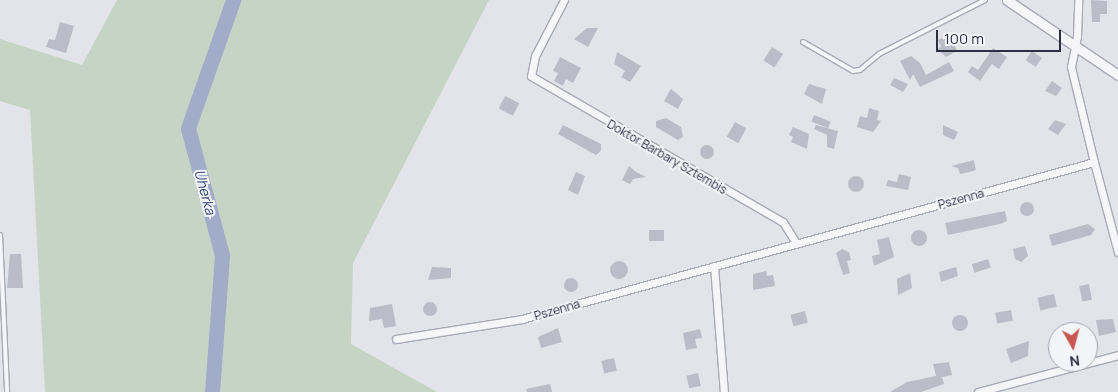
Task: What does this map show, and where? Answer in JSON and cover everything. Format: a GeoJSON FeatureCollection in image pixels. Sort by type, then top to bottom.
{"type":"FeatureCollection","features":[{"type":"Feature","properties":{"kind":"street","name":"Doktor Barbary Sztembis"},"geometry":{"type":"LineString","coordinates":[[564,0],[535,56],[531,76],[783,222],[796,243]]}},
{"type":"Feature","properties":{"kind":"street"},"geometry":{"type":"LineString","coordinates":[[1007,0],[1118,75]]}},
{"type":"Feature","properties":{"kind":"street"},"geometry":{"type":"LineString","coordinates":[[1078,0],[1071,67],[1118,252]]}},
{"type":"Feature","properties":{"kind":"street","name":"Pszenna"},"geometry":{"type":"LineString","coordinates":[[396,340],[522,320],[1094,162]]}},
{"type":"Feature","properties":{"kind":"street"},"geometry":{"type":"LineString","coordinates":[[714,266],[724,392]]}},
{"type":"Feature","properties":{"kind":"street"},"geometry":{"type":"LineString","coordinates":[[978,392],[1118,355]]}},
{"type":"Feature","properties":{"kind":"lane"},"geometry":{"type":"LineString","coordinates":[[803,42],[853,71],[860,70],[879,54],[985,0]]}},
{"type":"Feature","properties":{"kind":"lane"},"geometry":{"type":"LineString","coordinates":[[0,235],[7,392]]}},
{"type":"Feature","properties":{"kind":"green space"},"geometry":{"type":"Polygon","coordinates":[[[117,0],[489,0],[353,263],[351,344],[437,392],[45,392],[30,110],[0,101],[0,39],[82,65],[117,0]]]}},
{"type":"Feature","properties":{"kind":"building"},"geometry":{"type":"Polygon","coordinates":[[[1091,0],[1107,1],[1107,14],[1100,14],[1100,22],[1092,22],[1091,0]]]}},
{"type":"Feature","properties":{"kind":"building"},"geometry":{"type":"Polygon","coordinates":[[[60,22],[74,26],[66,53],[46,47],[49,39],[55,40],[60,22]]]}},
{"type":"Feature","properties":{"kind":"building"},"geometry":{"type":"Polygon","coordinates":[[[587,28],[598,28],[588,47],[574,39],[587,28]]]}},
{"type":"Feature","properties":{"kind":"building"},"geometry":{"type":"Polygon","coordinates":[[[950,34],[957,51],[946,57],[937,49],[941,47],[938,40],[950,34]]]}},
{"type":"Feature","properties":{"kind":"building"},"geometry":{"type":"Polygon","coordinates":[[[772,47],[783,54],[775,67],[764,61],[772,47]]]}},
{"type":"Feature","properties":{"kind":"building"},"geometry":{"type":"Polygon","coordinates":[[[993,48],[1007,57],[999,69],[992,64],[980,81],[968,72],[972,66],[978,70],[993,48]]]}},
{"type":"Feature","properties":{"kind":"building"},"geometry":{"type":"Polygon","coordinates":[[[1032,51],[1042,58],[1036,67],[1026,60],[1032,51]]]}},
{"type":"Feature","properties":{"kind":"building"},"geometry":{"type":"Polygon","coordinates":[[[617,52],[641,66],[630,82],[621,77],[625,71],[614,64],[617,52]]]}},
{"type":"Feature","properties":{"kind":"building"},"geometry":{"type":"Polygon","coordinates":[[[911,56],[920,63],[926,75],[949,62],[954,71],[920,87],[913,74],[910,80],[900,61],[911,56]]]}},
{"type":"Feature","properties":{"kind":"building"},"geometry":{"type":"Polygon","coordinates":[[[560,57],[581,68],[573,83],[566,79],[563,86],[554,81],[558,73],[553,71],[560,57]]]}},
{"type":"Feature","properties":{"kind":"building"},"geometry":{"type":"Polygon","coordinates":[[[894,78],[908,84],[903,92],[890,85],[894,78]]]}},
{"type":"Feature","properties":{"kind":"building"},"geometry":{"type":"Polygon","coordinates":[[[1052,81],[1062,88],[1056,96],[1045,91],[1052,81]]]}},
{"type":"Feature","properties":{"kind":"building"},"geometry":{"type":"Polygon","coordinates":[[[809,84],[826,89],[822,104],[804,94],[809,84]]]}},
{"type":"Feature","properties":{"kind":"building"},"geometry":{"type":"Polygon","coordinates":[[[671,89],[683,99],[678,109],[664,101],[671,89]]]}},
{"type":"Feature","properties":{"kind":"building"},"geometry":{"type":"Polygon","coordinates":[[[505,96],[519,103],[513,116],[499,108],[505,96]]]}},
{"type":"Feature","properties":{"kind":"building"},"geometry":{"type":"Polygon","coordinates":[[[869,108],[879,111],[877,120],[881,121],[873,132],[857,127],[860,116],[867,118],[869,108]]]}},
{"type":"Feature","properties":{"kind":"building"},"geometry":{"type":"Polygon","coordinates":[[[814,115],[831,122],[828,128],[811,121],[814,115]]]}},
{"type":"Feature","properties":{"kind":"building"},"geometry":{"type":"Polygon","coordinates":[[[666,118],[681,127],[683,137],[678,140],[656,127],[656,121],[666,118]]]}},
{"type":"Feature","properties":{"kind":"building"},"geometry":{"type":"Polygon","coordinates":[[[1055,120],[1066,124],[1058,135],[1048,129],[1055,120]]]}},
{"type":"Feature","properties":{"kind":"building"},"geometry":{"type":"Polygon","coordinates":[[[735,122],[746,128],[738,143],[727,137],[735,122]]]}},
{"type":"Feature","properties":{"kind":"building"},"geometry":{"type":"Polygon","coordinates":[[[563,125],[601,144],[601,151],[596,155],[558,134],[563,125]]]}},
{"type":"Feature","properties":{"kind":"building"},"geometry":{"type":"Polygon","coordinates":[[[816,125],[838,131],[834,149],[827,147],[827,135],[814,129],[816,125]]]}},
{"type":"Feature","properties":{"kind":"building"},"geometry":{"type":"Polygon","coordinates":[[[943,125],[958,132],[954,140],[943,135],[943,125]]]}},
{"type":"Feature","properties":{"kind":"building"},"geometry":{"type":"Polygon","coordinates":[[[793,127],[809,134],[807,149],[791,142],[793,137],[789,135],[793,127]]]}},
{"type":"Feature","properties":{"kind":"building"},"geometry":{"type":"Polygon","coordinates":[[[704,145],[710,145],[714,152],[710,159],[704,159],[700,155],[700,149],[704,145]]]}},
{"type":"Feature","properties":{"kind":"building"},"geometry":{"type":"Polygon","coordinates":[[[974,160],[976,170],[970,172],[960,174],[958,168],[951,166],[974,160]]]}},
{"type":"Feature","properties":{"kind":"building"},"geometry":{"type":"Polygon","coordinates":[[[629,166],[646,177],[633,179],[630,184],[622,180],[629,166]]]}},
{"type":"Feature","properties":{"kind":"building"},"geometry":{"type":"Polygon","coordinates":[[[576,172],[585,176],[578,195],[568,190],[576,172]]]}},
{"type":"Feature","properties":{"kind":"building"},"geometry":{"type":"Polygon","coordinates":[[[899,174],[911,177],[908,190],[886,186],[888,180],[897,182],[899,174]]]}},
{"type":"Feature","properties":{"kind":"building"},"geometry":{"type":"Polygon","coordinates":[[[856,176],[862,178],[864,184],[862,190],[856,192],[850,190],[848,184],[850,178],[856,176]]]}},
{"type":"Feature","properties":{"kind":"building"},"geometry":{"type":"Polygon","coordinates":[[[1024,202],[1030,202],[1034,209],[1030,216],[1024,216],[1020,212],[1020,206],[1024,202]]]}},
{"type":"Feature","properties":{"kind":"building"},"geometry":{"type":"Polygon","coordinates":[[[1005,211],[1007,221],[1000,224],[948,235],[945,223],[1005,211]]]}},
{"type":"Feature","properties":{"kind":"building"},"geometry":{"type":"Polygon","coordinates":[[[1088,224],[1095,229],[1091,235],[1052,246],[1049,235],[1088,224]]]}},
{"type":"Feature","properties":{"kind":"building"},"geometry":{"type":"Polygon","coordinates":[[[649,230],[664,230],[664,241],[649,241],[649,230]]]}},
{"type":"Feature","properties":{"kind":"building"},"geometry":{"type":"Polygon","coordinates":[[[919,230],[925,232],[927,238],[925,244],[919,246],[913,244],[911,238],[913,232],[919,230]]]}},
{"type":"Feature","properties":{"kind":"building"},"geometry":{"type":"Polygon","coordinates":[[[889,237],[894,257],[874,266],[872,256],[880,254],[877,240],[889,237]]]}},
{"type":"Feature","properties":{"kind":"building"},"geometry":{"type":"Polygon","coordinates":[[[1025,246],[1028,256],[1021,262],[1015,259],[1013,249],[1025,246]]]}},
{"type":"Feature","properties":{"kind":"building"},"geometry":{"type":"Polygon","coordinates":[[[842,249],[849,252],[851,260],[847,261],[850,273],[843,275],[836,253],[842,249]]]}},
{"type":"Feature","properties":{"kind":"building"},"geometry":{"type":"Polygon","coordinates":[[[10,254],[21,254],[23,288],[7,288],[10,254]]]}},
{"type":"Feature","properties":{"kind":"building"},"geometry":{"type":"Polygon","coordinates":[[[988,259],[991,268],[975,273],[972,264],[988,259]]]}},
{"type":"Feature","properties":{"kind":"building"},"geometry":{"type":"Polygon","coordinates":[[[619,261],[625,264],[628,270],[625,276],[619,279],[613,276],[610,270],[613,264],[619,261]]]}},
{"type":"Feature","properties":{"kind":"building"},"geometry":{"type":"Polygon","coordinates":[[[432,267],[451,268],[451,278],[428,280],[432,267]]]}},
{"type":"Feature","properties":{"kind":"building"},"geometry":{"type":"Polygon","coordinates":[[[956,267],[958,276],[941,282],[939,272],[956,267]]]}},
{"type":"Feature","properties":{"kind":"building"},"geometry":{"type":"Polygon","coordinates":[[[766,271],[767,276],[773,275],[775,286],[753,290],[753,274],[766,271]]]}},
{"type":"Feature","properties":{"kind":"building"},"geometry":{"type":"Polygon","coordinates":[[[910,273],[912,288],[898,295],[897,279],[910,273]]]}},
{"type":"Feature","properties":{"kind":"building"},"geometry":{"type":"Polygon","coordinates":[[[571,278],[576,280],[578,285],[576,290],[571,292],[566,290],[564,285],[566,280],[571,278]]]}},
{"type":"Feature","properties":{"kind":"building"},"geometry":{"type":"Polygon","coordinates":[[[1089,284],[1092,300],[1082,302],[1079,286],[1089,284]]]}},
{"type":"Feature","properties":{"kind":"building"},"geometry":{"type":"Polygon","coordinates":[[[1054,294],[1057,307],[1040,310],[1037,298],[1054,294]]]}},
{"type":"Feature","properties":{"kind":"building"},"geometry":{"type":"Polygon","coordinates":[[[430,302],[435,304],[437,309],[435,314],[430,316],[425,314],[423,309],[425,304],[430,302]]]}},
{"type":"Feature","properties":{"kind":"building"},"geometry":{"type":"Polygon","coordinates":[[[392,304],[396,326],[384,328],[382,319],[369,321],[370,308],[392,304]]]}},
{"type":"Feature","properties":{"kind":"building"},"geometry":{"type":"Polygon","coordinates":[[[1011,310],[1013,321],[997,324],[995,313],[1011,310]]]}},
{"type":"Feature","properties":{"kind":"building"},"geometry":{"type":"Polygon","coordinates":[[[805,311],[808,323],[793,326],[790,315],[805,311]]]}},
{"type":"Feature","properties":{"kind":"building"},"geometry":{"type":"Polygon","coordinates":[[[960,315],[966,317],[968,323],[966,329],[960,331],[954,329],[952,323],[954,317],[960,315]]]}},
{"type":"Feature","properties":{"kind":"building"},"geometry":{"type":"Polygon","coordinates":[[[1113,319],[1116,332],[1099,336],[1098,322],[1096,320],[1113,319]]]}},
{"type":"Feature","properties":{"kind":"building"},"geometry":{"type":"Polygon","coordinates":[[[558,328],[562,342],[541,348],[538,337],[558,328]]]}},
{"type":"Feature","properties":{"kind":"building"},"geometry":{"type":"Polygon","coordinates":[[[700,329],[702,338],[695,339],[697,348],[686,350],[683,333],[700,329]]]}},
{"type":"Feature","properties":{"kind":"building"},"geometry":{"type":"Polygon","coordinates":[[[1029,341],[1028,356],[1011,363],[1006,349],[1029,341]]]}},
{"type":"Feature","properties":{"kind":"building"},"geometry":{"type":"Polygon","coordinates":[[[614,358],[617,371],[604,374],[601,361],[614,358]]]}},
{"type":"Feature","properties":{"kind":"building"},"geometry":{"type":"Polygon","coordinates":[[[949,362],[952,375],[942,377],[944,384],[921,392],[890,392],[907,382],[936,376],[933,364],[949,362]]]}},
{"type":"Feature","properties":{"kind":"building"},"geometry":{"type":"Polygon","coordinates":[[[698,373],[701,386],[689,388],[686,376],[698,373]]]}},
{"type":"Feature","properties":{"kind":"building"},"geometry":{"type":"Polygon","coordinates":[[[550,384],[552,392],[527,392],[526,389],[550,384]]]}},
{"type":"Feature","properties":{"kind":"waterway","name":"Uherka"},"geometry":{"type":"LineString","coordinates":[[212,392],[222,255],[188,128],[233,0]]}}]}
